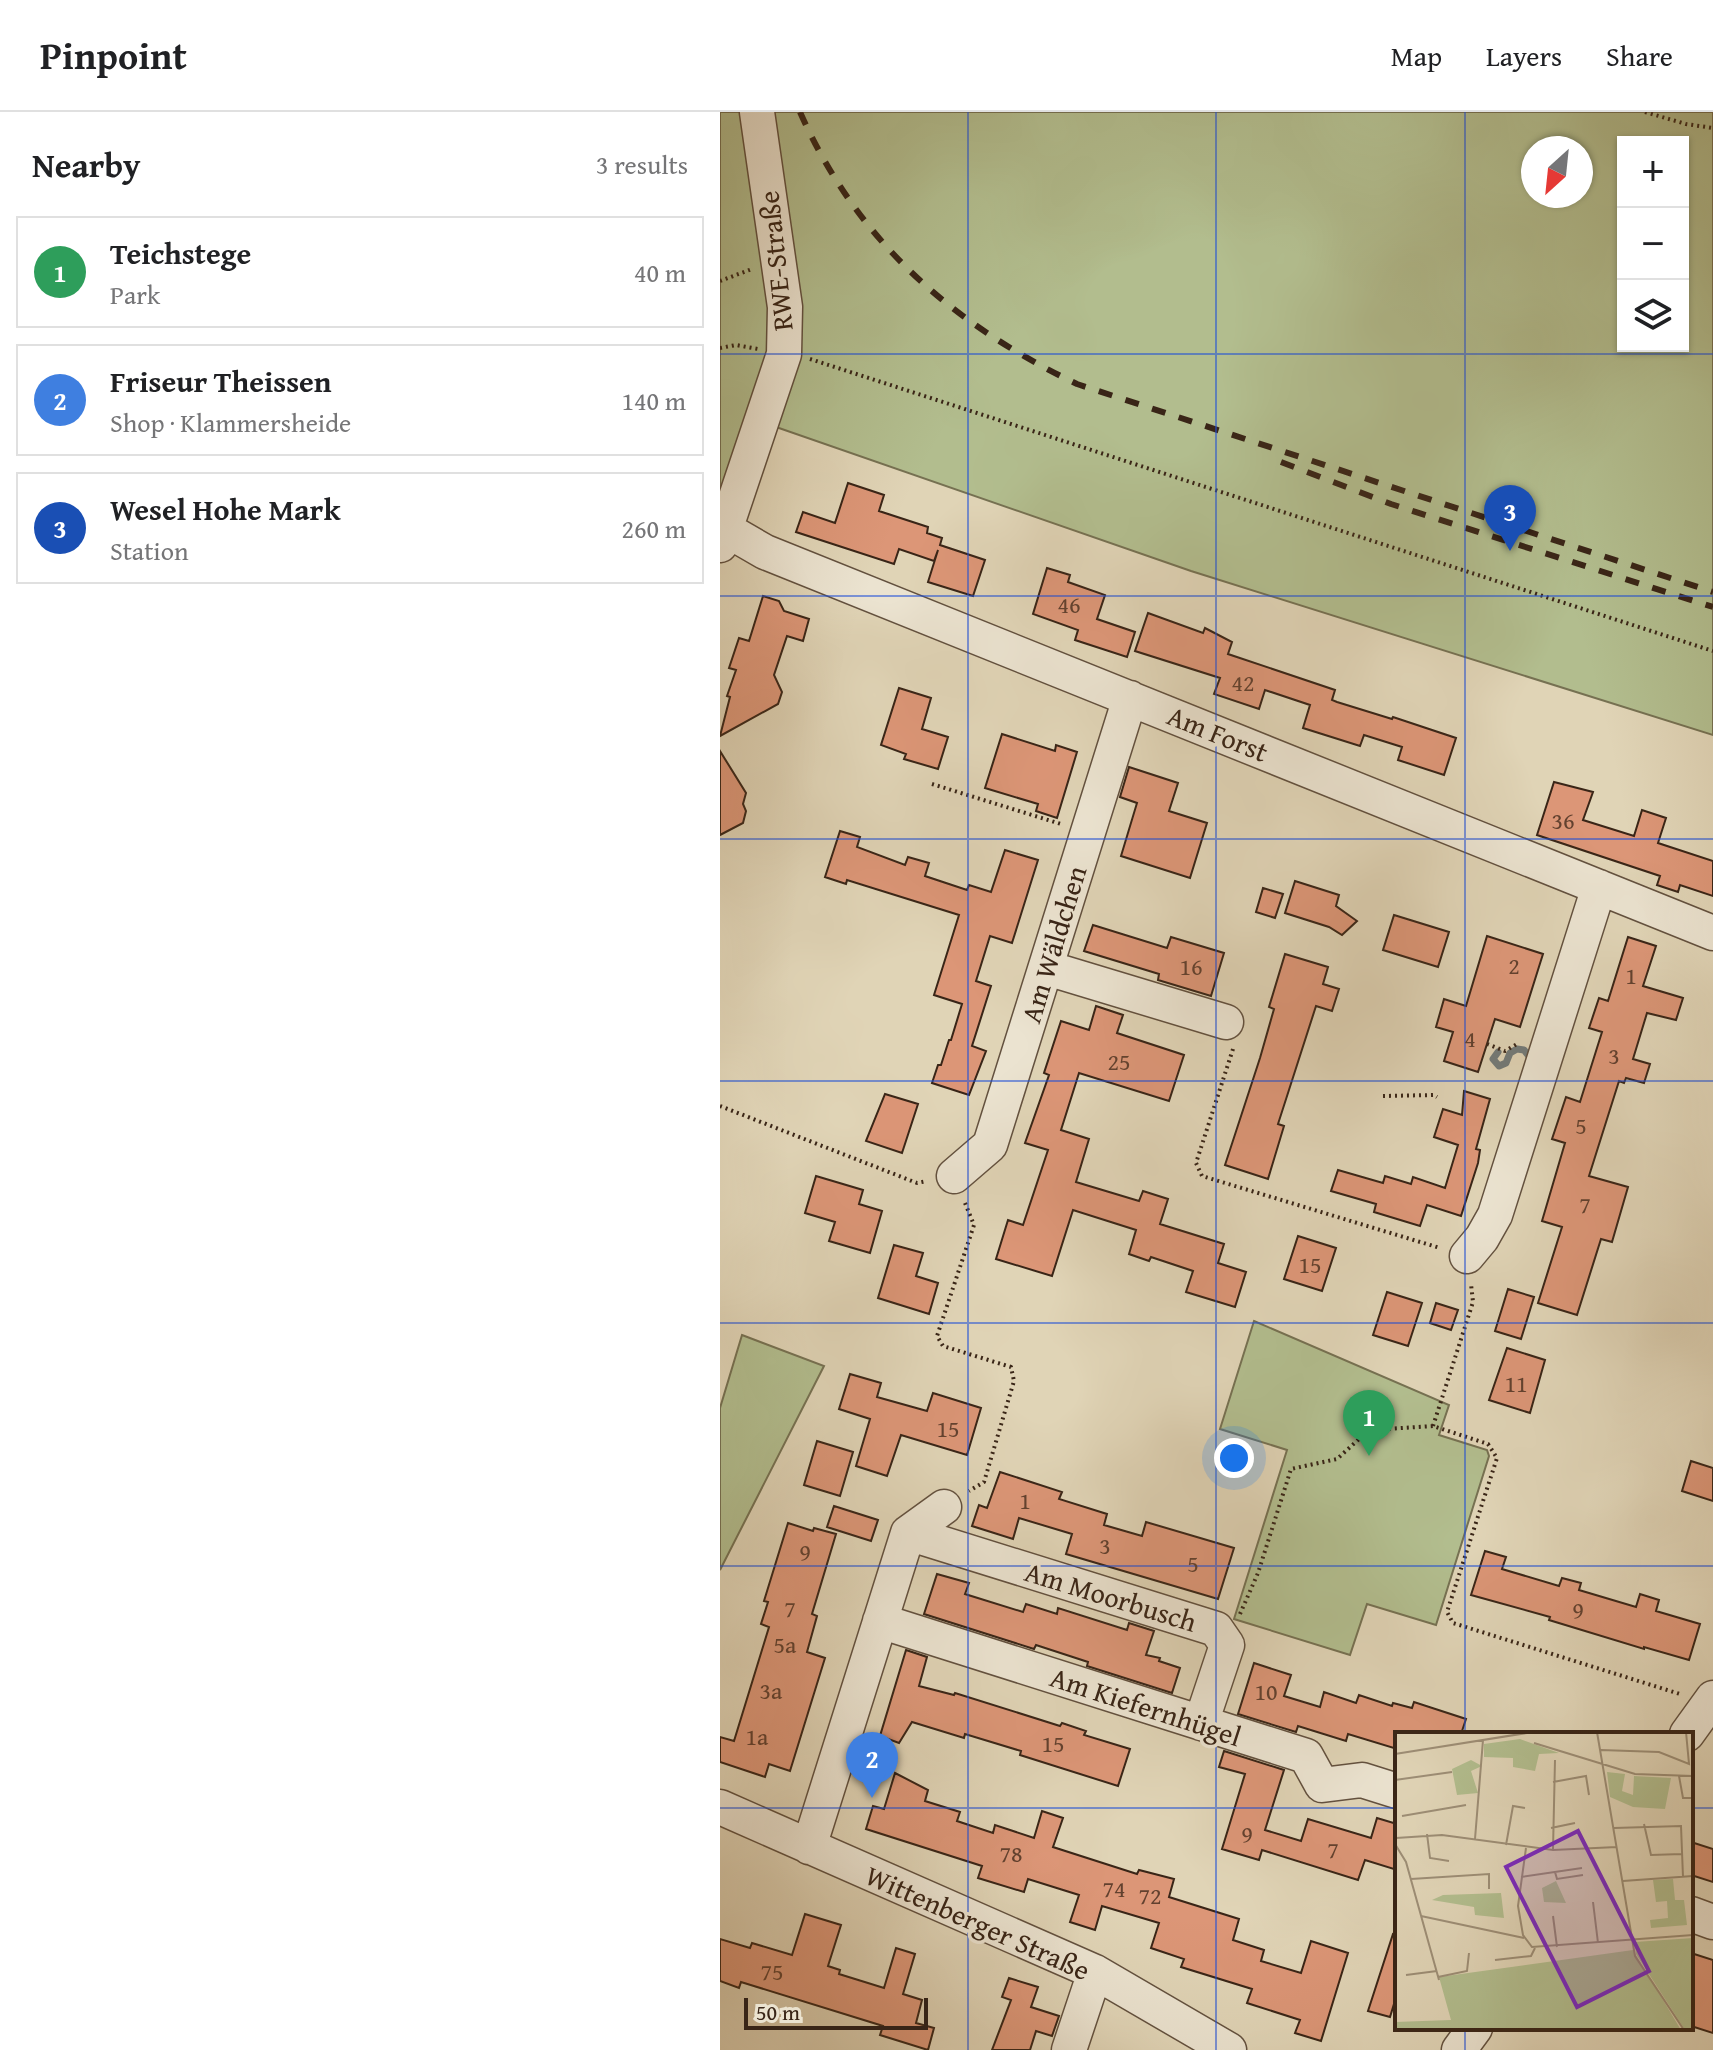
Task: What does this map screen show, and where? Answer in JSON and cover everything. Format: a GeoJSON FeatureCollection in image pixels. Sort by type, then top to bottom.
{"type":"FeatureCollection","features":[{"type":"Feature","properties":{"kind":"street","name":"RWE-Straße"},"geometry":{"type":"LineString","coordinates":[[722,533],[784,354],[785,307],[757,112]]}},
{"type":"Feature","properties":{"kind":"street","name":"Am Forst"},"geometry":{"type":"LineString","coordinates":[[722,533],[1713,933]]}},
{"type":"Feature","properties":{"kind":"street","name":"Am Wäldchen"},"geometry":{"type":"LineString","coordinates":[[954,1176],[990,1145],[1130,698]]}},
{"type":"Feature","properties":{"kind":"street"},"geometry":{"type":"LineString","coordinates":[[1467,1256],[1495,1215],[1599,887]]}},
{"type":"Feature","properties":{"kind":"street"},"geometry":{"type":"LineString","coordinates":[[1047,968],[1226,1022]]}},
{"type":"Feature","properties":{"kind":"street"},"geometry":{"type":"LineString","coordinates":[[809,1847],[908,1533],[944,1507]]}},
{"type":"Feature","properties":{"kind":"street","name":"Am Moorbusch"},"geometry":{"type":"LineString","coordinates":[[908,1533],[1216,1629],[1227,1645],[1201,1723]]}},
{"type":"Feature","properties":{"kind":"street","name":"Am Kiefernhügel"},"geometry":{"type":"LineString","coordinates":[[880,1621],[1306,1756],[1322,1785],[1362,1780],[1395,1790]]}},
{"type":"Feature","properties":{"kind":"street"},"geometry":{"type":"LineString","coordinates":[[1688,1732],[1711,1701]]}},
{"type":"Feature","properties":{"kind":"street","name":"Wittenberger Straße"},"geometry":{"type":"LineString","coordinates":[[720,1807],[1095,1972],[1229,2050]]}},
{"type":"Feature","properties":{"kind":"street"},"geometry":{"type":"LineString","coordinates":[[1693,1915],[1713,1922]]}},
{"type":"Feature","properties":{"kind":"street"},"geometry":{"type":"LineString","coordinates":[[1069,2050],[1095,1972]]}},
{"type":"Feature","properties":{"kind":"street"},"geometry":{"type":"LineString","coordinates":[[1459,2050],[1474,2030]]}},
{"type":"Feature","properties":{"kind":"path"},"geometry":{"type":"LineString","coordinates":[[1645,112],[1713,128]]}},
{"type":"Feature","properties":{"kind":"path"},"geometry":{"type":"LineString","coordinates":[[720,348],[736,345],[817,360],[1713,651]]}},
{"type":"Feature","properties":{"kind":"path"},"geometry":{"type":"LineString","coordinates":[[932,784],[1087,831]]}},
{"type":"Feature","properties":{"kind":"path"},"geometry":{"type":"LineString","coordinates":[[1226,1022],[1236,1038],[1196,1163],[1202,1176],[1467,1256],[1473,1302],[1433,1426]]}},
{"type":"Feature","properties":{"kind":"path"},"geometry":{"type":"LineString","coordinates":[[1383,1096],[1437,1097]]}},
{"type":"Feature","properties":{"kind":"path"},"geometry":{"type":"LineString","coordinates":[[720,1106],[917,1183],[954,1176],[974,1225],[937,1336],[943,1346],[1011,1367],[1014,1381],[984,1482],[944,1507]]}},
{"type":"Feature","properties":{"kind":"path"},"geometry":{"type":"LineString","coordinates":[[1227,1645],[1258,1573],[1291,1469],[1337,1459],[1369,1430],[1433,1426],[1488,1444],[1497,1458],[1447,1612],[1453,1623],[1711,1701]]}},
{"type":"Feature","properties":{"kind":"green space"},"geometry":{"type":"Polygon","coordinates":[[[720,112],[745,112],[772,341],[750,418],[720,491],[720,112]]]}},
{"type":"Feature","properties":{"kind":"green space"},"geometry":{"type":"Polygon","coordinates":[[[768,112],[1713,112],[1713,735],[1191,571],[776,427],[768,112]]]}},
{"type":"Feature","properties":{"kind":"green space"},"geometry":{"type":"Polygon","coordinates":[[[1254,1321],[1449,1405],[1439,1435],[1487,1450],[1489,1456],[1436,1625],[1367,1604],[1350,1655],[1234,1619],[1287,1450],[1220,1429],[1254,1321]]]}},
{"type":"Feature","properties":{"kind":"green space"},"geometry":{"type":"Polygon","coordinates":[[[742,1335],[824,1366],[720,1570],[720,1408],[742,1335]]]}},
{"type":"Feature","properties":{"kind":"building"},"geometry":{"type":"Polygon","coordinates":[[[848,483],[884,495],[879,511],[928,527],[927,533],[942,538],[940,545],[985,560],[973,596],[928,582],[938,550],[934,561],[899,549],[894,564],[796,532],[803,512],[835,523],[848,483]]]}},
{"type":"Feature","properties":{"kind":"building"},"geometry":{"type":"Polygon","coordinates":[[[1047,568],[1070,575],[1068,582],[1105,595],[1097,619],[1135,632],[1127,657],[1075,640],[1078,630],[1033,614],[1047,568]]]}},
{"type":"Feature","properties":{"kind":"building"},"geometry":{"type":"Polygon","coordinates":[[[763,596],[779,601],[784,611],[809,619],[803,641],[787,636],[774,675],[782,692],[778,704],[720,736],[730,697],[727,696],[736,670],[729,668],[739,638],[749,641],[763,596]]]}},
{"type":"Feature","properties":{"kind":"building"},"geometry":{"type":"Polygon","coordinates":[[[1148,613],[1203,633],[1205,628],[1232,642],[1228,654],[1335,690],[1332,700],[1456,738],[1444,775],[1398,760],[1402,747],[1364,735],[1360,746],[1303,728],[1310,705],[1265,690],[1259,709],[1214,694],[1220,678],[1135,651],[1148,613]]]}},
{"type":"Feature","properties":{"kind":"building"},"geometry":{"type":"Polygon","coordinates":[[[899,688],[931,698],[922,729],[948,737],[938,769],[904,759],[906,754],[881,745],[899,688]]]}},
{"type":"Feature","properties":{"kind":"building"},"geometry":{"type":"Polygon","coordinates":[[[1002,734],[1055,751],[1056,745],[1077,752],[1057,818],[1036,811],[1038,804],[985,788],[1002,734]]]}},
{"type":"Feature","properties":{"kind":"building"},"geometry":{"type":"Polygon","coordinates":[[[720,751],[746,793],[743,804],[746,811],[743,823],[720,835],[720,751]]]}},
{"type":"Feature","properties":{"kind":"building"},"geometry":{"type":"Polygon","coordinates":[[[1129,767],[1178,783],[1169,811],[1207,823],[1190,878],[1121,856],[1137,803],[1120,797],[1129,767]]]}},
{"type":"Feature","properties":{"kind":"building"},"geometry":{"type":"Polygon","coordinates":[[[1554,782],[1593,792],[1583,820],[1634,836],[1642,810],[1666,818],[1658,843],[1713,861],[1713,896],[1680,885],[1678,892],[1657,885],[1660,876],[1537,835],[1554,782]]]}},
{"type":"Feature","properties":{"kind":"building"},"geometry":{"type":"Polygon","coordinates":[[[840,831],[860,837],[857,847],[905,865],[908,857],[929,863],[925,876],[967,890],[969,885],[991,892],[1005,850],[1038,860],[1012,943],[990,936],[976,981],[991,986],[972,1046],[986,1051],[969,1095],[932,1083],[951,1040],[962,1004],[934,995],[959,915],[847,880],[846,884],[825,877],[840,831]]]}},
{"type":"Feature","properties":{"kind":"building"},"geometry":{"type":"Polygon","coordinates":[[[1295,881],[1339,895],[1336,906],[1357,921],[1342,935],[1329,927],[1285,913],[1295,881]]]}},
{"type":"Feature","properties":{"kind":"building"},"geometry":{"type":"Polygon","coordinates":[[[1263,888],[1283,894],[1275,918],[1256,912],[1263,888]]]}},
{"type":"Feature","properties":{"kind":"building"},"geometry":{"type":"Polygon","coordinates":[[[1394,915],[1449,932],[1438,967],[1383,950],[1394,915]]]}},
{"type":"Feature","properties":{"kind":"building"},"geometry":{"type":"Polygon","coordinates":[[[1093,925],[1167,948],[1171,937],[1224,953],[1211,996],[1158,980],[1159,974],[1084,951],[1093,925]]]}},
{"type":"Feature","properties":{"kind":"building"},"geometry":{"type":"Polygon","coordinates":[[[1487,936],[1543,954],[1520,1027],[1495,1019],[1478,1072],[1444,1061],[1453,1032],[1436,1027],[1444,999],[1466,1006],[1487,936]]]}},
{"type":"Feature","properties":{"kind":"building"},"geometry":{"type":"Polygon","coordinates":[[[1628,937],[1656,946],[1643,986],[1683,998],[1676,1020],[1647,1013],[1633,1059],[1650,1064],[1644,1083],[1626,1078],[1624,1083],[1619,1081],[1589,1176],[1628,1187],[1612,1242],[1601,1239],[1577,1315],[1538,1303],[1562,1227],[1542,1221],[1565,1143],[1552,1139],[1566,1097],[1580,1102],[1602,1032],[1589,1028],[1599,998],[1608,1001],[1628,937]]]}},
{"type":"Feature","properties":{"kind":"building"},"geometry":{"type":"Polygon","coordinates":[[[1285,954],[1328,967],[1323,984],[1339,989],[1332,1011],[1316,1006],[1278,1124],[1284,1126],[1268,1179],[1225,1165],[1274,1009],[1269,1007],[1285,954]]]}},
{"type":"Feature","properties":{"kind":"building"},"geometry":{"type":"Polygon","coordinates":[[[1096,1006],[1123,1015],[1117,1033],[1184,1055],[1169,1101],[1079,1073],[1061,1130],[1089,1139],[1076,1182],[1139,1201],[1143,1191],[1168,1199],[1160,1224],[1224,1244],[1218,1263],[1246,1272],[1235,1307],[1186,1292],[1193,1271],[1151,1257],[1149,1261],[1129,1254],[1136,1230],[1073,1210],[1052,1276],[996,1259],[1008,1220],[1023,1225],[1048,1150],[1025,1143],[1049,1075],[1044,1073],[1061,1021],[1089,1030],[1096,1006]]]}},
{"type":"Feature","properties":{"kind":"building"},"geometry":{"type":"Polygon","coordinates":[[[1464,1091],[1490,1099],[1476,1149],[1480,1150],[1478,1163],[1461,1216],[1427,1205],[1420,1226],[1374,1212],[1376,1204],[1331,1191],[1338,1170],[1383,1183],[1385,1176],[1411,1184],[1413,1177],[1445,1188],[1458,1145],[1434,1137],[1443,1109],[1462,1115],[1464,1091]]]}},
{"type":"Feature","properties":{"kind":"building"},"geometry":{"type":"Polygon","coordinates":[[[885,1094],[918,1104],[902,1153],[866,1141],[885,1094]]]}},
{"type":"Feature","properties":{"kind":"building"},"geometry":{"type":"Polygon","coordinates":[[[816,1176],[863,1190],[859,1204],[882,1211],[870,1253],[829,1241],[835,1222],[805,1213],[816,1176]]]}},
{"type":"Feature","properties":{"kind":"building"},"geometry":{"type":"Polygon","coordinates":[[[1298,1236],[1336,1248],[1322,1291],[1284,1279],[1298,1236]]]}},
{"type":"Feature","properties":{"kind":"building"},"geometry":{"type":"Polygon","coordinates":[[[894,1245],[923,1253],[916,1276],[938,1283],[929,1314],[878,1298],[894,1245]]]}},
{"type":"Feature","properties":{"kind":"building"},"geometry":{"type":"Polygon","coordinates":[[[1508,1289],[1534,1297],[1521,1339],[1495,1331],[1508,1289]]]}},
{"type":"Feature","properties":{"kind":"building"},"geometry":{"type":"Polygon","coordinates":[[[1387,1292],[1422,1303],[1408,1346],[1373,1335],[1387,1292]]]}},
{"type":"Feature","properties":{"kind":"building"},"geometry":{"type":"Polygon","coordinates":[[[1436,1303],[1458,1310],[1451,1330],[1430,1323],[1436,1303]]]}},
{"type":"Feature","properties":{"kind":"building"},"geometry":{"type":"Polygon","coordinates":[[[1507,1348],[1545,1360],[1530,1413],[1489,1400],[1507,1348]]]}},
{"type":"Feature","properties":{"kind":"building"},"geometry":{"type":"Polygon","coordinates":[[[850,1374],[881,1383],[877,1397],[927,1411],[933,1393],[981,1408],[967,1455],[901,1435],[887,1476],[856,1466],[870,1419],[839,1409],[850,1374]]]}},
{"type":"Feature","properties":{"kind":"building"},"geometry":{"type":"Polygon","coordinates":[[[817,1441],[853,1452],[840,1496],[804,1485],[817,1441]]]}},
{"type":"Feature","properties":{"kind":"building"},"geometry":{"type":"Polygon","coordinates":[[[1691,1461],[1713,1468],[1713,1501],[1682,1491],[1691,1461]]]}},
{"type":"Feature","properties":{"kind":"building"},"geometry":{"type":"Polygon","coordinates":[[[1000,1472],[1062,1492],[1059,1499],[1107,1514],[1104,1525],[1142,1536],[1146,1522],[1234,1548],[1218,1599],[1066,1554],[1072,1534],[1019,1518],[1013,1539],[972,1526],[979,1505],[987,1508],[1000,1472]]]}},
{"type":"Feature","properties":{"kind":"building"},"geometry":{"type":"Polygon","coordinates":[[[834,1506],[878,1520],[871,1541],[827,1527],[834,1506]]]}},
{"type":"Feature","properties":{"kind":"building"},"geometry":{"type":"Polygon","coordinates":[[[788,1523],[836,1534],[812,1614],[817,1616],[807,1652],[825,1658],[790,1771],[769,1764],[765,1777],[720,1762],[720,1737],[734,1741],[769,1627],[761,1624],[768,1602],[764,1601],[788,1523]]]}},
{"type":"Feature","properties":{"kind":"building"},"geometry":{"type":"Polygon","coordinates":[[[1485,1551],[1506,1557],[1502,1569],[1559,1586],[1562,1578],[1581,1583],[1579,1590],[1636,1607],[1640,1594],[1659,1600],[1656,1611],[1700,1624],[1689,1660],[1471,1595],[1485,1551]]]}},
{"type":"Feature","properties":{"kind":"building"},"geometry":{"type":"Polygon","coordinates":[[[937,1574],[969,1583],[965,1594],[1023,1612],[1026,1604],[1057,1614],[1058,1608],[1127,1630],[1129,1623],[1154,1631],[1146,1655],[1180,1668],[1172,1693],[1087,1666],[1088,1662],[1036,1645],[1034,1649],[924,1614],[937,1574]]]}},
{"type":"Feature","properties":{"kind":"building"},"geometry":{"type":"Polygon","coordinates":[[[906,1650],[927,1657],[919,1686],[955,1693],[1060,1726],[1062,1723],[1086,1731],[1084,1735],[1130,1749],[1118,1786],[1020,1755],[1021,1751],[912,1722],[899,1743],[880,1736],[906,1650]]]}},
{"type":"Feature","properties":{"kind":"building"},"geometry":{"type":"Polygon","coordinates":[[[1254,1663],[1291,1675],[1284,1696],[1320,1707],[1324,1692],[1356,1703],[1359,1695],[1392,1706],[1393,1703],[1412,1708],[1414,1702],[1466,1719],[1462,1732],[1395,1732],[1395,1748],[1348,1734],[1346,1741],[1298,1726],[1296,1732],[1238,1714],[1254,1663]]]}},
{"type":"Feature","properties":{"kind":"building"},"geometry":{"type":"Polygon","coordinates":[[[1224,1751],[1284,1770],[1265,1830],[1301,1841],[1308,1819],[1371,1838],[1377,1818],[1395,1823],[1395,1869],[1365,1860],[1358,1880],[1262,1850],[1259,1860],[1222,1849],[1245,1774],[1219,1767],[1224,1751]]]}},
{"type":"Feature","properties":{"kind":"building"},"geometry":{"type":"Polygon","coordinates":[[[895,1773],[928,1790],[925,1801],[960,1812],[957,1821],[993,1833],[995,1825],[1034,1838],[1042,1811],[1063,1818],[1053,1847],[1137,1874],[1139,1870],[1174,1879],[1169,1897],[1239,1919],[1233,1940],[1264,1950],[1261,1961],[1301,1973],[1311,1941],[1348,1953],[1321,2041],[1295,2033],[1300,2020],[1247,2003],[1252,1989],[1181,1967],[1184,1959],[1151,1948],[1159,1923],[1102,1906],[1095,1930],[1070,1922],[1079,1895],[1028,1879],[1024,1892],[978,1878],[982,1866],[866,1829],[873,1806],[884,1809],[895,1773]]]}},
{"type":"Feature","properties":{"kind":"building"},"geometry":{"type":"Polygon","coordinates":[[[1693,1843],[1713,1849],[1713,1882],[1693,1876],[1693,1843]]]}},
{"type":"Feature","properties":{"kind":"building"},"geometry":{"type":"Polygon","coordinates":[[[805,1914],[841,1925],[828,1966],[840,1970],[839,1974],[884,1988],[896,1948],[915,1954],[903,1994],[922,2000],[916,2023],[934,2028],[928,2050],[880,2035],[883,2026],[741,1982],[739,1988],[720,1981],[720,1939],[750,1948],[752,1943],[792,1955],[805,1914]]]}},
{"type":"Feature","properties":{"kind":"building"},"geometry":{"type":"Polygon","coordinates":[[[1395,1934],[1395,2001],[1390,2017],[1368,2011],[1395,1934]]]}},
{"type":"Feature","properties":{"kind":"building"},"geometry":{"type":"Polygon","coordinates":[[[1693,1954],[1713,1960],[1713,2033],[1693,2027],[1693,1954]]]}},
{"type":"Feature","properties":{"kind":"building"},"geometry":{"type":"Polygon","coordinates":[[[1009,1978],[1038,1987],[1031,2007],[1059,2016],[1052,2036],[1036,2031],[1030,2050],[992,2050],[1011,2000],[1002,1997],[1009,1978]]]}},
{"type":"Feature","properties":{"kind":"waterway"},"geometry":{"type":"LineString","coordinates":[[1498,1052],[1493,1059],[1499,1066],[1506,1063],[1510,1053],[1517,1049],[1524,1050],[1532,1060]]}},
{"type":"Feature","properties":{"kind":"railway"},"geometry":{"type":"LineString","coordinates":[[800,112],[823,158],[850,200],[880,239],[913,274],[949,306],[989,334],[1077,384],[1713,592]]}},
{"type":"Feature","properties":{"kind":"railway"},"geometry":{"type":"LineString","coordinates":[[1281,462],[1391,504],[1713,607]]}},
{"type":"Feature","properties":{"kind":"place","name":"Wesel Hohe Mark"},"geometry":{"type":"Point","coordinates":[1510,551]}},
{"type":"Feature","properties":{"kind":"place","name":"Teichstege"},"geometry":{"type":"Point","coordinates":[1369,1456]}},
{"type":"Feature","properties":{"kind":"place","name":"Friseur Theissen"},"geometry":{"type":"Point","coordinates":[872,1798]}}]}
